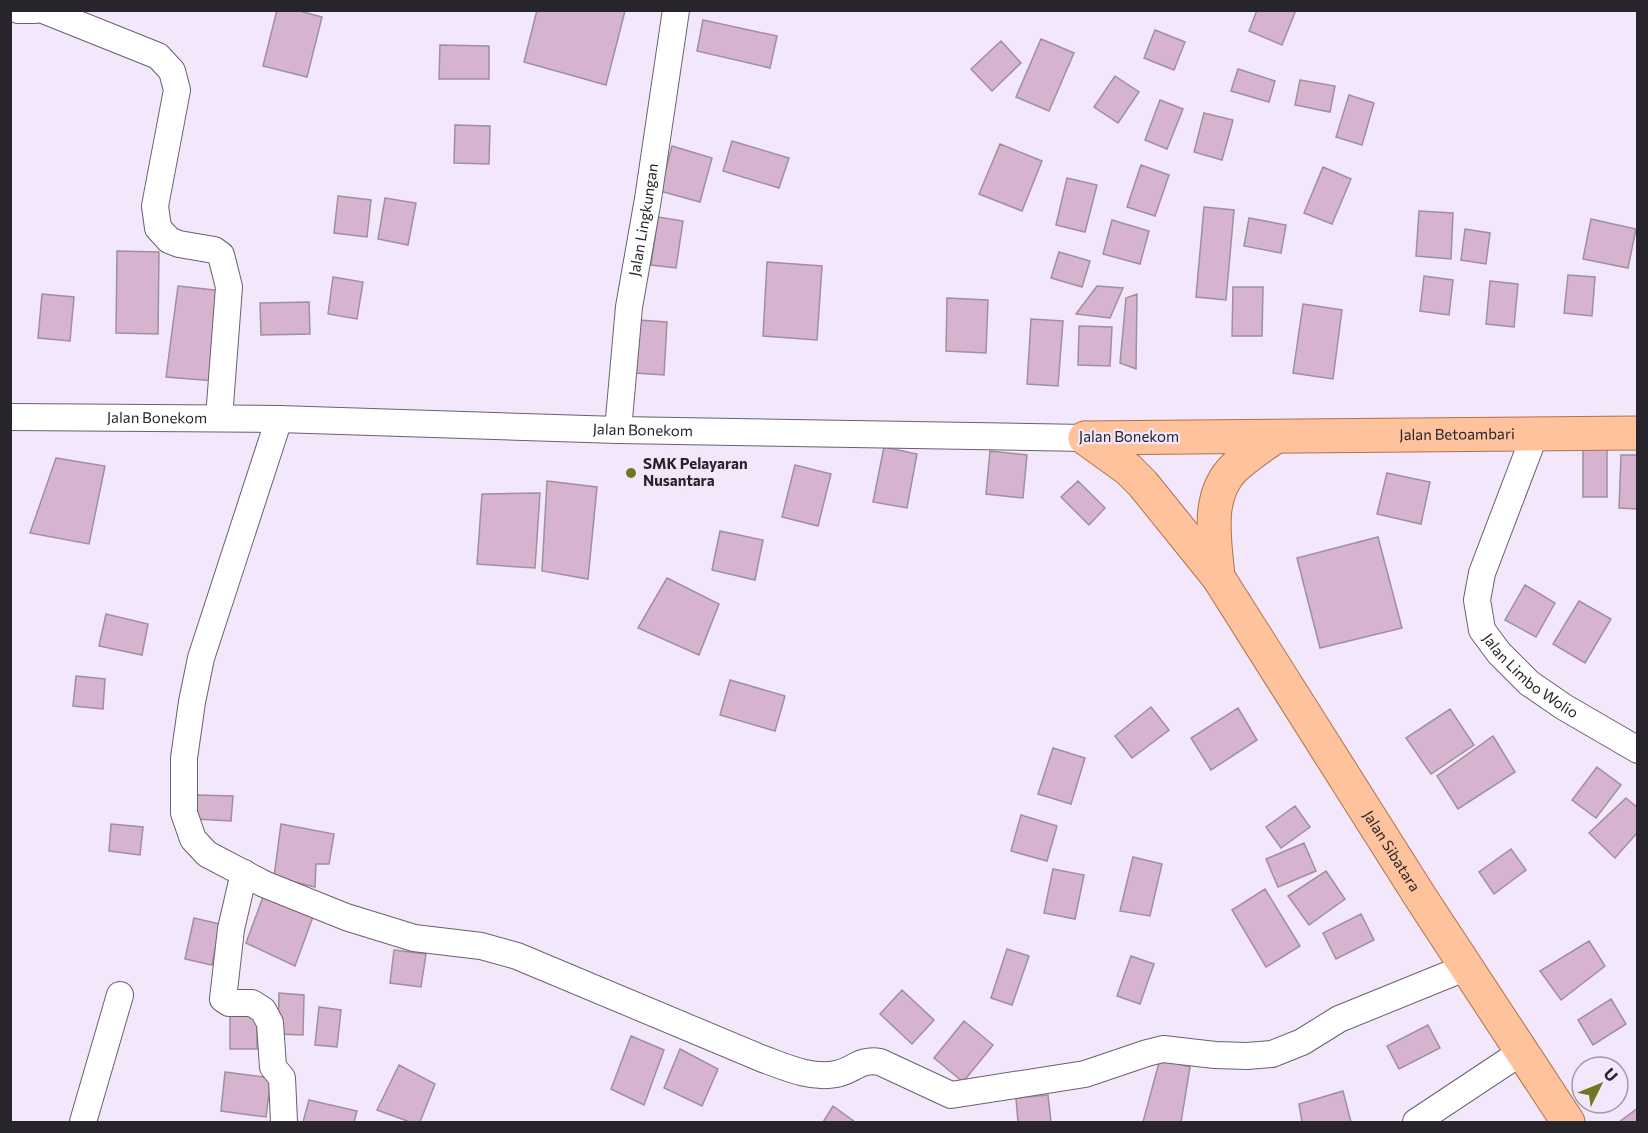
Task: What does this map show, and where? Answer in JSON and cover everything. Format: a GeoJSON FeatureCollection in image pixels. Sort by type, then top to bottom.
{"type":"FeatureCollection","features":[{"type":"Feature","properties":{"kind":"main road","name":"Jalan Betoambari"},"geometry":{"type":"LineString","coordinates":[[1275,437],[1638,433]]}},
{"type":"Feature","properties":{"kind":"main road","name":"Jalan Bonekom"},"geometry":{"type":"LineString","coordinates":[[1085,438],[1275,437]]}},
{"type":"Feature","properties":{"kind":"main road","name":"Jalan Sibatara"},"geometry":{"type":"LineString","coordinates":[[1218,577],[1214,518],[1218,491],[1232,469],[1275,437]]}},
{"type":"Feature","properties":{"kind":"main road","name":"Jalan Sibatara"},"geometry":{"type":"LineString","coordinates":[[1085,438],[1128,469],[1143,484],[1218,577],[1272,665],[1568,1122]]}},
{"type":"Feature","properties":{"kind":"street"},"geometry":{"type":"LineString","coordinates":[[18,10],[35,10]]}},
{"type":"Feature","properties":{"kind":"street"},"geometry":{"type":"LineString","coordinates":[[43,10],[158,56],[172,71],[177,90],[155,206],[158,228],[169,240],[213,250],[221,255],[229,287],[219,418]]}},
{"type":"Feature","properties":{"kind":"street","name":"Jalan Lingkungan"},"geometry":{"type":"LineString","coordinates":[[618,430],[629,307],[648,200],[676,10]]}},
{"type":"Feature","properties":{"kind":"street","name":"Jalan Bonekom"},"geometry":{"type":"LineString","coordinates":[[10,417],[279,418],[618,430],[1085,438]]}},
{"type":"Feature","properties":{"kind":"street"},"geometry":{"type":"LineString","coordinates":[[279,418],[201,658],[184,758],[184,813],[193,839],[207,854],[264,884],[346,917],[414,938],[481,946],[517,956],[763,1059],[804,1073],[836,1074],[870,1060],[880,1062],[951,1095],[1085,1074],[1125,1059],[1163,1049],[1215,1055],[1272,1054],[1302,1042],[1339,1019],[1467,967]]}},
{"type":"Feature","properties":{"kind":"street","name":"Jalan Limbo Wolio"},"geometry":{"type":"LineString","coordinates":[[1535,434],[1482,573],[1477,600],[1482,630],[1499,653],[1529,683],[1564,707],[1638,750]]}},
{"type":"Feature","properties":{"kind":"street"},"geometry":{"type":"LineString","coordinates":[[244,873],[231,929],[223,999],[229,1004],[252,1003],[262,1010],[270,1023],[273,1067],[282,1078],[284,1122]]}},
{"type":"Feature","properties":{"kind":"street"},"geometry":{"type":"LineString","coordinates":[[83,1122],[120,995]]}},
{"type":"Feature","properties":{"kind":"street"},"geometry":{"type":"LineString","coordinates":[[1416,1122],[1523,1052]]}},
{"type":"Feature","properties":{"kind":"building"},"geometry":{"type":"Polygon","coordinates":[[[277,10],[296,10],[322,17],[307,77],[263,66],[277,10]]]}},
{"type":"Feature","properties":{"kind":"building"},"geometry":{"type":"Polygon","coordinates":[[[537,10],[625,11],[606,85],[524,62],[537,10]]]}},
{"type":"Feature","properties":{"kind":"building"},"geometry":{"type":"Polygon","coordinates":[[[1257,10],[1296,10],[1282,45],[1249,31],[1257,10]]]}},
{"type":"Feature","properties":{"kind":"building"},"geometry":{"type":"Polygon","coordinates":[[[703,20],[777,36],[770,68],[697,51],[703,20]]]}},
{"type":"Feature","properties":{"kind":"building"},"geometry":{"type":"Polygon","coordinates":[[[1155,30],[1185,42],[1174,70],[1144,58],[1155,30]]]}},
{"type":"Feature","properties":{"kind":"building"},"geometry":{"type":"Polygon","coordinates":[[[1041,39],[1074,53],[1049,111],[1016,97],[1041,39]]]}},
{"type":"Feature","properties":{"kind":"building"},"geometry":{"type":"Polygon","coordinates":[[[1001,41],[1021,63],[992,91],[971,69],[1001,41]]]}},
{"type":"Feature","properties":{"kind":"building"},"geometry":{"type":"Polygon","coordinates":[[[440,45],[489,46],[489,79],[439,79],[440,45]]]}},
{"type":"Feature","properties":{"kind":"building"},"geometry":{"type":"Polygon","coordinates":[[[1238,69],[1275,81],[1269,102],[1231,91],[1238,69]]]}},
{"type":"Feature","properties":{"kind":"building"},"geometry":{"type":"Polygon","coordinates":[[[1115,76],[1139,92],[1118,123],[1094,107],[1115,76]]]}},
{"type":"Feature","properties":{"kind":"building"},"geometry":{"type":"Polygon","coordinates":[[[1300,80],[1335,86],[1330,112],[1295,105],[1300,80]]]}},
{"type":"Feature","properties":{"kind":"building"},"geometry":{"type":"Polygon","coordinates":[[[1349,95],[1374,103],[1362,145],[1336,137],[1349,95]]]}},
{"type":"Feature","properties":{"kind":"building"},"geometry":{"type":"Polygon","coordinates":[[[1160,100],[1183,109],[1167,149],[1145,140],[1160,100]]]}},
{"type":"Feature","properties":{"kind":"building"},"geometry":{"type":"Polygon","coordinates":[[[1204,113],[1233,120],[1222,160],[1194,152],[1204,113]]]}},
{"type":"Feature","properties":{"kind":"building"},"geometry":{"type":"Polygon","coordinates":[[[455,125],[490,126],[489,164],[454,163],[455,125]]]}},
{"type":"Feature","properties":{"kind":"building"},"geometry":{"type":"Polygon","coordinates":[[[732,141],[789,158],[779,188],[723,171],[732,141]]]}},
{"type":"Feature","properties":{"kind":"building"},"geometry":{"type":"Polygon","coordinates":[[[1000,144],[1042,161],[1022,211],[979,194],[1000,144]]]}},
{"type":"Feature","properties":{"kind":"building"},"geometry":{"type":"Polygon","coordinates":[[[672,146],[712,158],[700,202],[660,191],[672,146]]]}},
{"type":"Feature","properties":{"kind":"building"},"geometry":{"type":"Polygon","coordinates":[[[1141,165],[1169,175],[1155,216],[1127,207],[1141,165]]]}},
{"type":"Feature","properties":{"kind":"building"},"geometry":{"type":"Polygon","coordinates":[[[1323,167],[1351,179],[1332,224],[1304,213],[1323,167]]]}},
{"type":"Feature","properties":{"kind":"building"},"geometry":{"type":"Polygon","coordinates":[[[1067,178],[1097,185],[1085,232],[1056,225],[1067,178]]]}},
{"type":"Feature","properties":{"kind":"building"},"geometry":{"type":"Polygon","coordinates":[[[338,196],[371,200],[367,237],[334,233],[338,196]]]}},
{"type":"Feature","properties":{"kind":"building"},"geometry":{"type":"Polygon","coordinates":[[[385,198],[416,203],[408,245],[378,239],[385,198]]]}},
{"type":"Feature","properties":{"kind":"building"},"geometry":{"type":"Polygon","coordinates":[[[1204,207],[1234,210],[1226,300],[1196,297],[1204,207]]]}},
{"type":"Feature","properties":{"kind":"building"},"geometry":{"type":"Polygon","coordinates":[[[1419,211],[1453,213],[1451,259],[1416,256],[1419,211]]]}},
{"type":"Feature","properties":{"kind":"building"},"geometry":{"type":"Polygon","coordinates":[[[658,217],[683,221],[676,268],[651,265],[658,217]]]}},
{"type":"Feature","properties":{"kind":"building"},"geometry":{"type":"Polygon","coordinates":[[[1249,218],[1286,225],[1281,253],[1244,246],[1249,218]]]}},
{"type":"Feature","properties":{"kind":"building"},"geometry":{"type":"Polygon","coordinates":[[[1591,219],[1636,229],[1628,268],[1583,259],[1591,219]]]}},
{"type":"Feature","properties":{"kind":"building"},"geometry":{"type":"Polygon","coordinates":[[[1112,220],[1149,231],[1140,264],[1103,254],[1112,220]]]}},
{"type":"Feature","properties":{"kind":"building"},"geometry":{"type":"Polygon","coordinates":[[[1465,229],[1490,233],[1486,264],[1461,260],[1465,229]]]}},
{"type":"Feature","properties":{"kind":"building"},"geometry":{"type":"Polygon","coordinates":[[[117,251],[159,252],[158,334],[116,333],[117,251]]]}},
{"type":"Feature","properties":{"kind":"building"},"geometry":{"type":"Polygon","coordinates":[[[1059,252],[1090,261],[1082,287],[1051,278],[1059,252]]]}},
{"type":"Feature","properties":{"kind":"building"},"geometry":{"type":"Polygon","coordinates":[[[767,262],[822,266],[817,340],[763,336],[767,262]]]}},
{"type":"Feature","properties":{"kind":"building"},"geometry":{"type":"Polygon","coordinates":[[[1568,275],[1595,277],[1592,316],[1564,313],[1568,275]]]}},
{"type":"Feature","properties":{"kind":"building"},"geometry":{"type":"Polygon","coordinates":[[[1424,276],[1453,280],[1449,315],[1420,311],[1424,276]]]}},
{"type":"Feature","properties":{"kind":"building"},"geometry":{"type":"Polygon","coordinates":[[[333,277],[363,282],[357,319],[328,314],[333,277]]]}},
{"type":"Feature","properties":{"kind":"building"},"geometry":{"type":"Polygon","coordinates":[[[1490,281],[1518,284],[1514,327],[1486,324],[1490,281]]]}},
{"type":"Feature","properties":{"kind":"building"},"geometry":{"type":"Polygon","coordinates":[[[178,286],[223,291],[215,381],[166,377],[178,286]]]}},
{"type":"Feature","properties":{"kind":"building"},"geometry":{"type":"Polygon","coordinates":[[[1097,286],[1123,288],[1110,318],[1076,314],[1097,286]]]}},
{"type":"Feature","properties":{"kind":"building"},"geometry":{"type":"Polygon","coordinates":[[[1233,287],[1263,287],[1262,336],[1232,336],[1233,287]]]}},
{"type":"Feature","properties":{"kind":"building"},"geometry":{"type":"Polygon","coordinates":[[[42,294],[74,297],[70,341],[38,338],[42,294]]]}},
{"type":"Feature","properties":{"kind":"building"},"geometry":{"type":"Polygon","coordinates":[[[1137,294],[1136,369],[1120,363],[1126,298],[1137,294]]]}},
{"type":"Feature","properties":{"kind":"building"},"geometry":{"type":"Polygon","coordinates":[[[947,298],[988,300],[986,353],[946,351],[947,298]]]}},
{"type":"Feature","properties":{"kind":"building"},"geometry":{"type":"Polygon","coordinates":[[[309,302],[310,334],[261,335],[260,303],[309,302]]]}},
{"type":"Feature","properties":{"kind":"building"},"geometry":{"type":"Polygon","coordinates":[[[1303,304],[1342,310],[1333,379],[1293,373],[1303,304]]]}},
{"type":"Feature","properties":{"kind":"building"},"geometry":{"type":"Polygon","coordinates":[[[1031,319],[1063,321],[1058,386],[1027,384],[1031,319]]]}},
{"type":"Feature","properties":{"kind":"building"},"geometry":{"type":"Polygon","coordinates":[[[638,320],[667,322],[664,375],[635,373],[638,320]]]}},
{"type":"Feature","properties":{"kind":"building"},"geometry":{"type":"Polygon","coordinates":[[[1079,326],[1112,327],[1110,366],[1078,365],[1079,326]]]}},
{"type":"Feature","properties":{"kind":"building"},"geometry":{"type":"Polygon","coordinates":[[[1583,444],[1607,444],[1607,497],[1583,497],[1583,444]]]}},
{"type":"Feature","properties":{"kind":"building"},"geometry":{"type":"Polygon","coordinates":[[[884,447],[917,454],[907,508],[873,502],[884,447]]]}},
{"type":"Feature","properties":{"kind":"building"},"geometry":{"type":"Polygon","coordinates":[[[990,451],[1027,455],[1023,498],[986,494],[990,451]]]}},
{"type":"Feature","properties":{"kind":"building"},"geometry":{"type":"Polygon","coordinates":[[[1621,455],[1638,455],[1638,509],[1619,508],[1621,455]]]}},
{"type":"Feature","properties":{"kind":"building"},"geometry":{"type":"Polygon","coordinates":[[[56,458],[105,466],[89,544],[30,533],[56,458]]]}},
{"type":"Feature","properties":{"kind":"building"},"geometry":{"type":"Polygon","coordinates":[[[795,465],[831,474],[818,526],[782,517],[795,465]]]}},
{"type":"Feature","properties":{"kind":"building"},"geometry":{"type":"Polygon","coordinates":[[[1387,473],[1430,482],[1421,524],[1377,514],[1387,473]]]}},
{"type":"Feature","properties":{"kind":"building"},"geometry":{"type":"Polygon","coordinates":[[[547,481],[597,487],[588,579],[542,571],[547,481]]]}},
{"type":"Feature","properties":{"kind":"building"},"geometry":{"type":"Polygon","coordinates":[[[1078,481],[1105,508],[1089,525],[1061,497],[1078,481]]]}},
{"type":"Feature","properties":{"kind":"building"},"geometry":{"type":"Polygon","coordinates":[[[540,493],[535,568],[477,564],[482,494],[540,493]]]}},
{"type":"Feature","properties":{"kind":"building"},"geometry":{"type":"Polygon","coordinates":[[[720,531],[763,540],[755,580],[712,570],[720,531]]]}},
{"type":"Feature","properties":{"kind":"building"},"geometry":{"type":"Polygon","coordinates":[[[1378,537],[1402,628],[1320,648],[1297,558],[1378,537]]]}},
{"type":"Feature","properties":{"kind":"building"},"geometry":{"type":"Polygon","coordinates":[[[667,578],[719,604],[699,655],[638,628],[667,578]]]}},
{"type":"Feature","properties":{"kind":"building"},"geometry":{"type":"Polygon","coordinates":[[[1525,585],[1555,603],[1536,637],[1505,620],[1525,585]]]}},
{"type":"Feature","properties":{"kind":"building"},"geometry":{"type":"Polygon","coordinates":[[[1579,601],[1611,619],[1585,663],[1553,644],[1579,601]]]}},
{"type":"Feature","properties":{"kind":"building"},"geometry":{"type":"Polygon","coordinates":[[[106,614],[148,624],[142,655],[99,646],[106,614]]]}},
{"type":"Feature","properties":{"kind":"building"},"geometry":{"type":"Polygon","coordinates":[[[76,676],[105,679],[103,709],[73,706],[76,676]]]}},
{"type":"Feature","properties":{"kind":"building"},"geometry":{"type":"Polygon","coordinates":[[[730,680],[785,696],[775,731],[720,715],[730,680]]]}},
{"type":"Feature","properties":{"kind":"building"},"geometry":{"type":"Polygon","coordinates":[[[1151,707],[1169,730],[1132,758],[1115,736],[1151,707]]]}},
{"type":"Feature","properties":{"kind":"building"},"geometry":{"type":"Polygon","coordinates":[[[1238,708],[1257,740],[1211,770],[1191,738],[1238,708]]]}},
{"type":"Feature","properties":{"kind":"building"},"geometry":{"type":"Polygon","coordinates":[[[1450,709],[1474,745],[1431,774],[1406,738],[1450,709]]]}},
{"type":"Feature","properties":{"kind":"building"},"geometry":{"type":"Polygon","coordinates":[[[1493,736],[1515,772],[1458,809],[1437,776],[1493,736]]]}},
{"type":"Feature","properties":{"kind":"building"},"geometry":{"type":"Polygon","coordinates":[[[1053,748],[1085,758],[1071,804],[1038,794],[1053,748]]]}},
{"type":"Feature","properties":{"kind":"building"},"geometry":{"type":"Polygon","coordinates":[[[1597,767],[1621,785],[1596,818],[1572,800],[1597,767]]]}},
{"type":"Feature","properties":{"kind":"building"},"geometry":{"type":"Polygon","coordinates":[[[197,795],[233,796],[231,821],[196,819],[197,795]]]}},
{"type":"Feature","properties":{"kind":"building"},"geometry":{"type":"Polygon","coordinates":[[[1626,798],[1638,808],[1638,832],[1615,858],[1589,833],[1626,798]]]}},
{"type":"Feature","properties":{"kind":"building"},"geometry":{"type":"Polygon","coordinates":[[[1295,806],[1310,827],[1281,848],[1266,827],[1295,806]]]}},
{"type":"Feature","properties":{"kind":"building"},"geometry":{"type":"Polygon","coordinates":[[[1021,815],[1057,826],[1047,861],[1011,851],[1021,815]]]}},
{"type":"Feature","properties":{"kind":"building"},"geometry":{"type":"Polygon","coordinates":[[[111,824],[143,827],[140,855],[109,851],[111,824]]]}},
{"type":"Feature","properties":{"kind":"building"},"geometry":{"type":"Polygon","coordinates":[[[281,824],[334,834],[329,864],[316,864],[315,887],[274,877],[281,824]]]}},
{"type":"Feature","properties":{"kind":"building"},"geometry":{"type":"Polygon","coordinates":[[[1304,843],[1316,871],[1278,887],[1266,859],[1304,843]]]}},
{"type":"Feature","properties":{"kind":"building"},"geometry":{"type":"Polygon","coordinates":[[[1511,849],[1526,870],[1494,894],[1479,872],[1511,849]]]}},
{"type":"Feature","properties":{"kind":"building"},"geometry":{"type":"Polygon","coordinates":[[[1133,857],[1162,864],[1150,916],[1120,911],[1133,857]]]}},
{"type":"Feature","properties":{"kind":"building"},"geometry":{"type":"Polygon","coordinates":[[[1053,869],[1084,875],[1075,919],[1044,913],[1053,869]]]}},
{"type":"Feature","properties":{"kind":"building"},"geometry":{"type":"Polygon","coordinates":[[[1326,871],[1345,899],[1309,925],[1288,896],[1326,871]]]}},
{"type":"Feature","properties":{"kind":"building"},"geometry":{"type":"Polygon","coordinates":[[[1265,889],[1300,946],[1266,967],[1232,910],[1265,889]]]}},
{"type":"Feature","properties":{"kind":"building"},"geometry":{"type":"Polygon","coordinates":[[[263,897],[314,914],[295,966],[246,943],[263,897]]]}},
{"type":"Feature","properties":{"kind":"building"},"geometry":{"type":"Polygon","coordinates":[[[1361,914],[1374,940],[1336,959],[1323,933],[1361,914]]]}},
{"type":"Feature","properties":{"kind":"building"},"geometry":{"type":"Polygon","coordinates":[[[194,918],[220,924],[212,965],[185,959],[194,918]]]}},
{"type":"Feature","properties":{"kind":"building"},"geometry":{"type":"Polygon","coordinates":[[[1589,941],[1605,966],[1561,1000],[1540,971],[1589,941]]]}},
{"type":"Feature","properties":{"kind":"building"},"geometry":{"type":"Polygon","coordinates":[[[1007,949],[1029,956],[1012,1005],[991,998],[1007,949]]]}},
{"type":"Feature","properties":{"kind":"building"},"geometry":{"type":"Polygon","coordinates":[[[394,950],[426,954],[421,987],[390,983],[394,950]]]}},
{"type":"Feature","properties":{"kind":"building"},"geometry":{"type":"Polygon","coordinates":[[[1131,956],[1154,964],[1140,1004],[1117,996],[1131,956]]]}},
{"type":"Feature","properties":{"kind":"building"},"geometry":{"type":"Polygon","coordinates":[[[902,990],[934,1020],[912,1044],[880,1014],[902,990]]]}},
{"type":"Feature","properties":{"kind":"building"},"geometry":{"type":"Polygon","coordinates":[[[279,993],[304,995],[303,1035],[278,1034],[279,993]]]}},
{"type":"Feature","properties":{"kind":"building"},"geometry":{"type":"Polygon","coordinates":[[[1611,999],[1626,1024],[1593,1045],[1578,1020],[1611,999]]]}},
{"type":"Feature","properties":{"kind":"building"},"geometry":{"type":"Polygon","coordinates":[[[319,1007],[341,1010],[337,1047],[315,1045],[319,1007]]]}},
{"type":"Feature","properties":{"kind":"building"},"geometry":{"type":"Polygon","coordinates":[[[230,1014],[257,1014],[257,1049],[230,1049],[230,1014]]]}},
{"type":"Feature","properties":{"kind":"building"},"geometry":{"type":"Polygon","coordinates":[[[964,1021],[993,1045],[963,1082],[934,1058],[964,1021]]]}},
{"type":"Feature","properties":{"kind":"building"},"geometry":{"type":"Polygon","coordinates":[[[1428,1025],[1440,1048],[1399,1069],[1387,1046],[1428,1025]]]}},
{"type":"Feature","properties":{"kind":"building"},"geometry":{"type":"Polygon","coordinates":[[[631,1036],[664,1050],[644,1105],[611,1089],[631,1036]]]}},
{"type":"Feature","properties":{"kind":"building"},"geometry":{"type":"Polygon","coordinates":[[[680,1049],[718,1069],[702,1106],[664,1088],[680,1049]]]}},
{"type":"Feature","properties":{"kind":"building"},"geometry":{"type":"Polygon","coordinates":[[[1160,1059],[1190,1067],[1181,1122],[1143,1122],[1160,1059]]]}},
{"type":"Feature","properties":{"kind":"building"},"geometry":{"type":"Polygon","coordinates":[[[399,1065],[435,1084],[420,1122],[410,1122],[377,1110],[399,1065]]]}},
{"type":"Feature","properties":{"kind":"building"},"geometry":{"type":"Polygon","coordinates":[[[225,1072],[271,1078],[266,1117],[221,1111],[225,1072]]]}},
{"type":"Feature","properties":{"kind":"building"},"geometry":{"type":"Polygon","coordinates":[[[1343,1091],[1351,1122],[1302,1122],[1299,1104],[1343,1091]]]}},
{"type":"Feature","properties":{"kind":"building"},"geometry":{"type":"Polygon","coordinates":[[[1048,1095],[1051,1122],[1018,1122],[1016,1098],[1048,1095]]]}},
{"type":"Feature","properties":{"kind":"building"},"geometry":{"type":"Polygon","coordinates":[[[309,1100],[357,1111],[354,1122],[303,1122],[309,1100]]]}},
{"type":"Feature","properties":{"kind":"building"},"geometry":{"type":"Polygon","coordinates":[[[833,1106],[855,1122],[823,1122],[833,1106]]]}},
{"type":"Feature","properties":{"kind":"building"},"geometry":{"type":"Polygon","coordinates":[[[1638,1108],[1638,1122],[1619,1122],[1630,1115],[1638,1108]]]}},
{"type":"Feature","properties":{"kind":"place","name":"SMK Pelayaran Nusantara"},"geometry":{"type":"Point","coordinates":[631,473]}}]}
